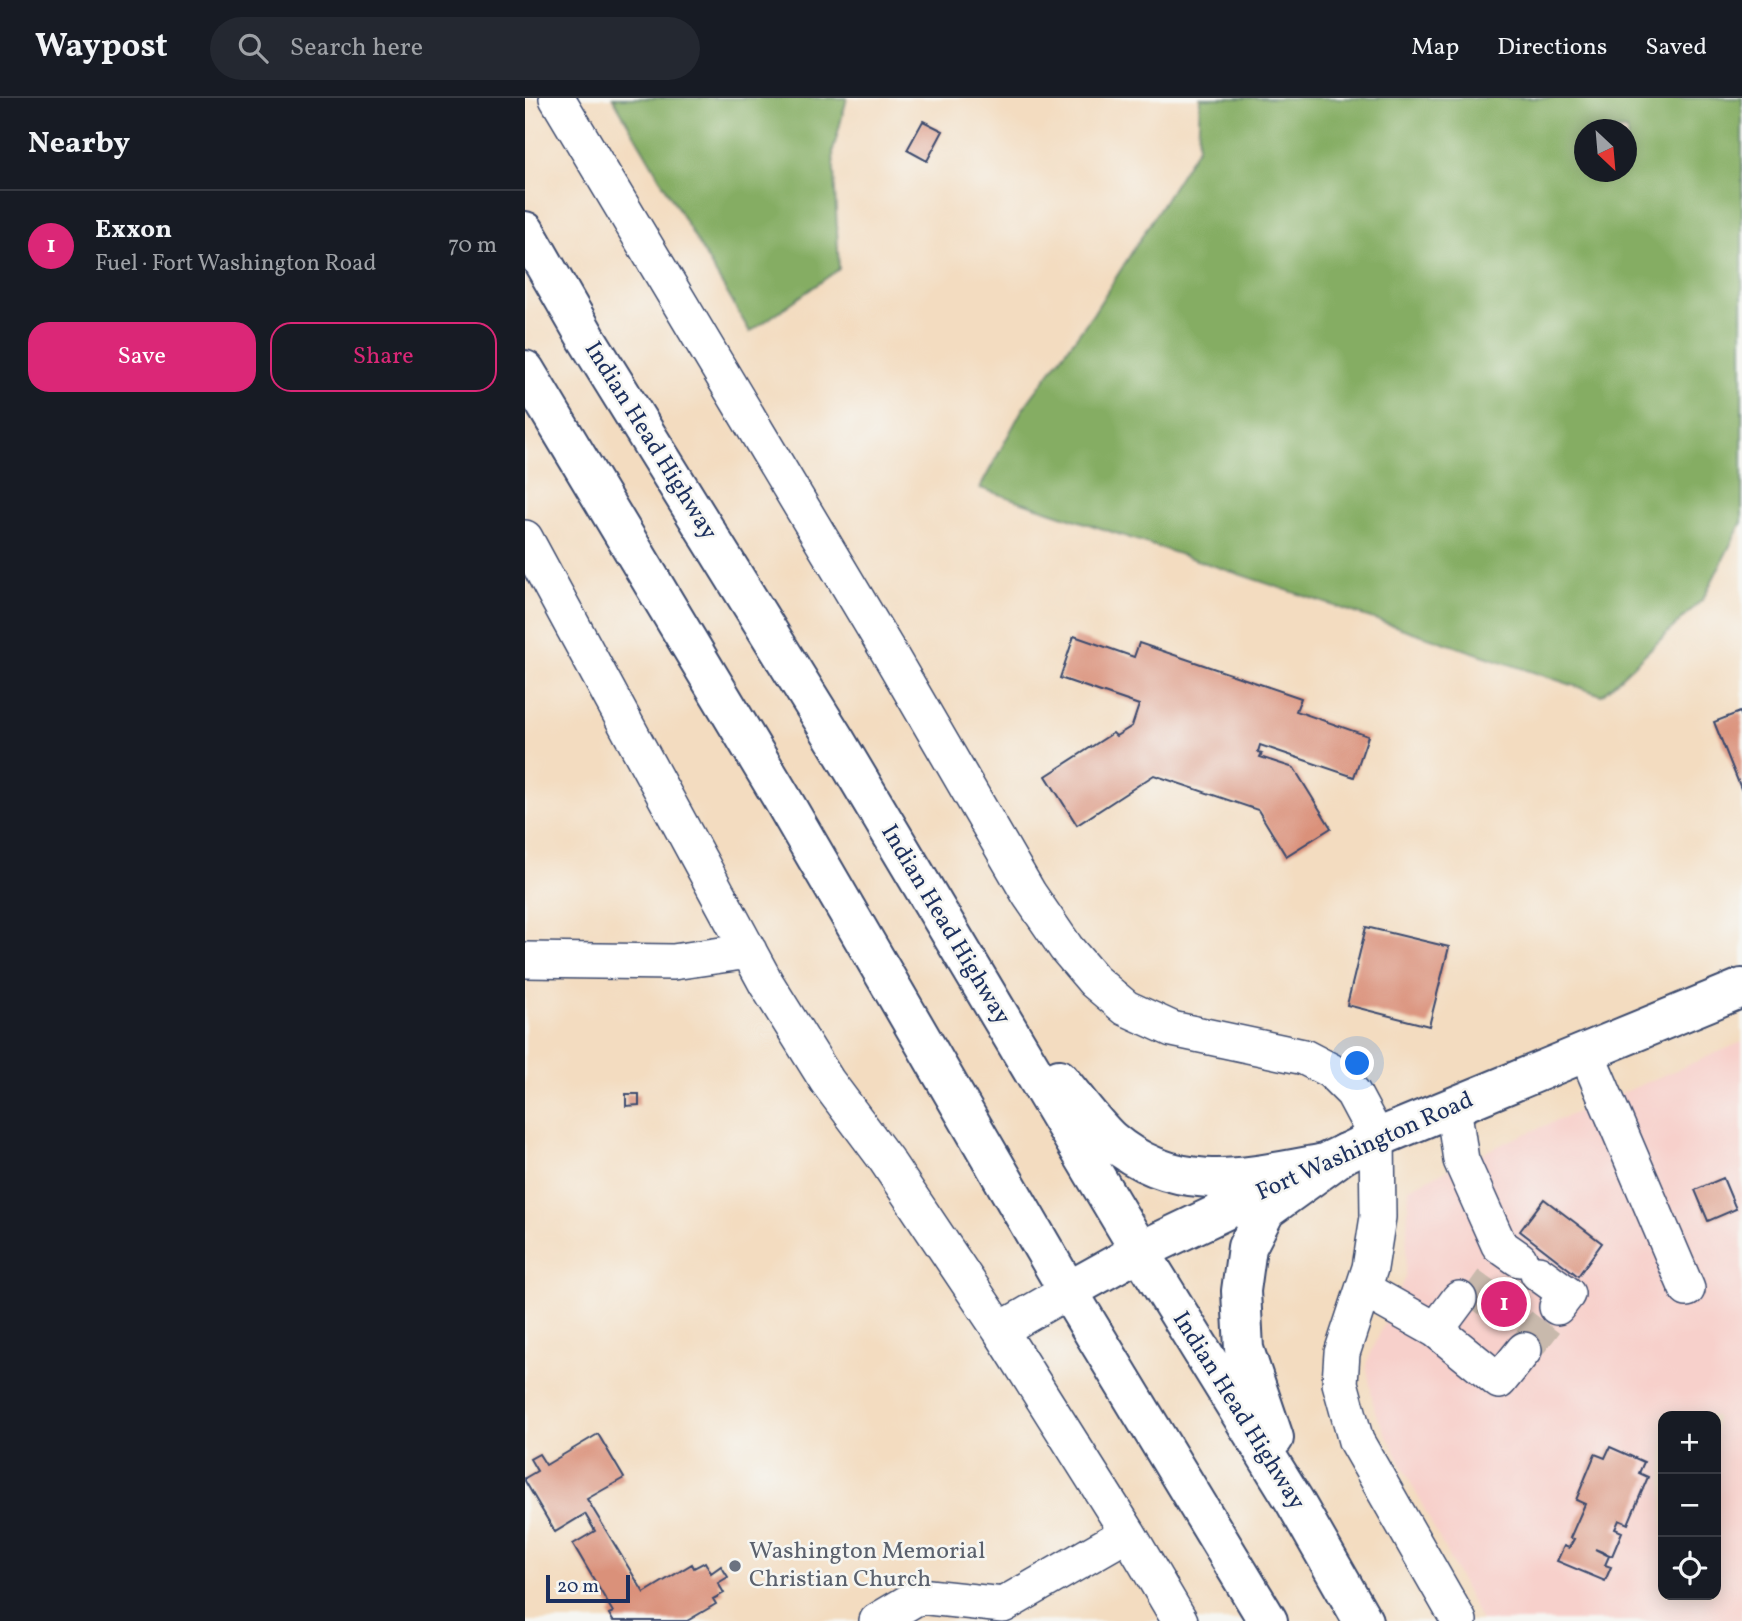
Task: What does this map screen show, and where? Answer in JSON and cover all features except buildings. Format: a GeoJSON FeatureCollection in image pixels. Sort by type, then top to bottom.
{"type":"FeatureCollection","features":[{"type":"Feature","properties":{"kind":"main road","name":"Indian Head Highway"},"geometry":{"type":"LineString","coordinates":[[525,231],[587,339],[836,741],[1140,1251],[1305,1518],[1363,1621]]}},
{"type":"Feature","properties":{"kind":"main road"},"geometry":{"type":"LineString","coordinates":[[525,370],[780,795],[1068,1291],[1268,1621]]}},
{"type":"Feature","properties":{"kind":"main road","name":"Fort Washington Road"},"geometry":{"type":"LineString","coordinates":[[1068,1291],[1140,1251],[1348,1151],[1742,988]]}},
{"type":"Feature","properties":{"kind":"main road"},"geometry":{"type":"LineString","coordinates":[[991,1001],[1110,1139],[1142,1163],[1176,1174],[1216,1180],[1270,1174],[1348,1151]]}},
{"type":"Feature","properties":{"kind":"main road"},"geometry":{"type":"LineString","coordinates":[[1305,1518],[1244,1349],[1241,1291],[1247,1247],[1266,1210],[1348,1151]]}},
{"type":"Feature","properties":{"kind":"street"},"geometry":{"type":"LineString","coordinates":[[557,98],[889,653],[1029,894],[1066,948],[1094,981],[1126,1008],[1172,1029],[1304,1057],[1331,1071],[1353,1093],[1348,1151],[1378,1217],[1370,1268],[1342,1353],[1340,1383],[1356,1441],[1459,1621]]}},
{"type":"Feature","properties":{"kind":"street"},"geometry":{"type":"LineString","coordinates":[[525,538],[749,951],[827,1081],[886,1160],[1000,1330],[1180,1621]]}},
{"type":"Feature","properties":{"kind":"street"},"geometry":{"type":"LineString","coordinates":[[525,960],[673,962],[749,951]]}},
{"type":"Feature","properties":{"kind":"street"},"geometry":{"type":"LineString","coordinates":[[1586,1052],[1687,1289]]}},
{"type":"Feature","properties":{"kind":"street"},"geometry":{"type":"LineString","coordinates":[[1453,1107],[1461,1160],[1523,1270]]}},
{"type":"Feature","properties":{"kind":"street"},"geometry":{"type":"LineString","coordinates":[[1363,1289],[1442,1335],[1499,1381],[1515,1343]]}},
{"type":"Feature","properties":{"kind":"street","name":"Fort Washington Road"},"geometry":{"type":"LineString","coordinates":[[1000,1330],[1068,1291]]}},
{"type":"Feature","properties":{"kind":"street"},"geometry":{"type":"LineString","coordinates":[[1442,1335],[1465,1304]]}},
{"type":"Feature","properties":{"kind":"street"},"geometry":{"type":"LineString","coordinates":[[877,1621],[919,1596],[1003,1605],[1128,1533]]}},
{"type":"Feature","properties":{"kind":"shaded area"},"geometry":{"type":"Polygon","coordinates":[[[1742,1042],[1742,1621],[1481,1621],[1375,1412],[1366,1364],[1405,1277],[1409,1188],[1504,1143],[1742,1042]]]}},
{"type":"Feature","properties":{"kind":"green space"},"geometry":{"type":"Polygon","coordinates":[[[613,98],[847,98],[833,151],[839,269],[750,332],[613,98]]]}},
{"type":"Feature","properties":{"kind":"green space"},"geometry":{"type":"Polygon","coordinates":[[[1200,98],[1742,98],[1742,522],[1703,599],[1602,695],[980,488],[1022,410],[1093,314],[1198,147],[1200,98]]]}},
{"type":"Feature","properties":{"kind":"tunnel"},"geometry":{"type":"LineString","coordinates":[[1472,1309],[1504,1265]]}},
{"type":"Feature","properties":{"kind":"tunnel"},"geometry":{"type":"LineString","coordinates":[[1524,1350],[1557,1307]]}},
{"type":"Feature","properties":{"kind":"place","name":"Exxon"},"geometry":{"type":"Point","coordinates":[1504,1304]}},
{"type":"Feature","properties":{"kind":"place","name":"Washington Memorial Christian Church"},"geometry":{"type":"Point","coordinates":[735,1566]}}]}
